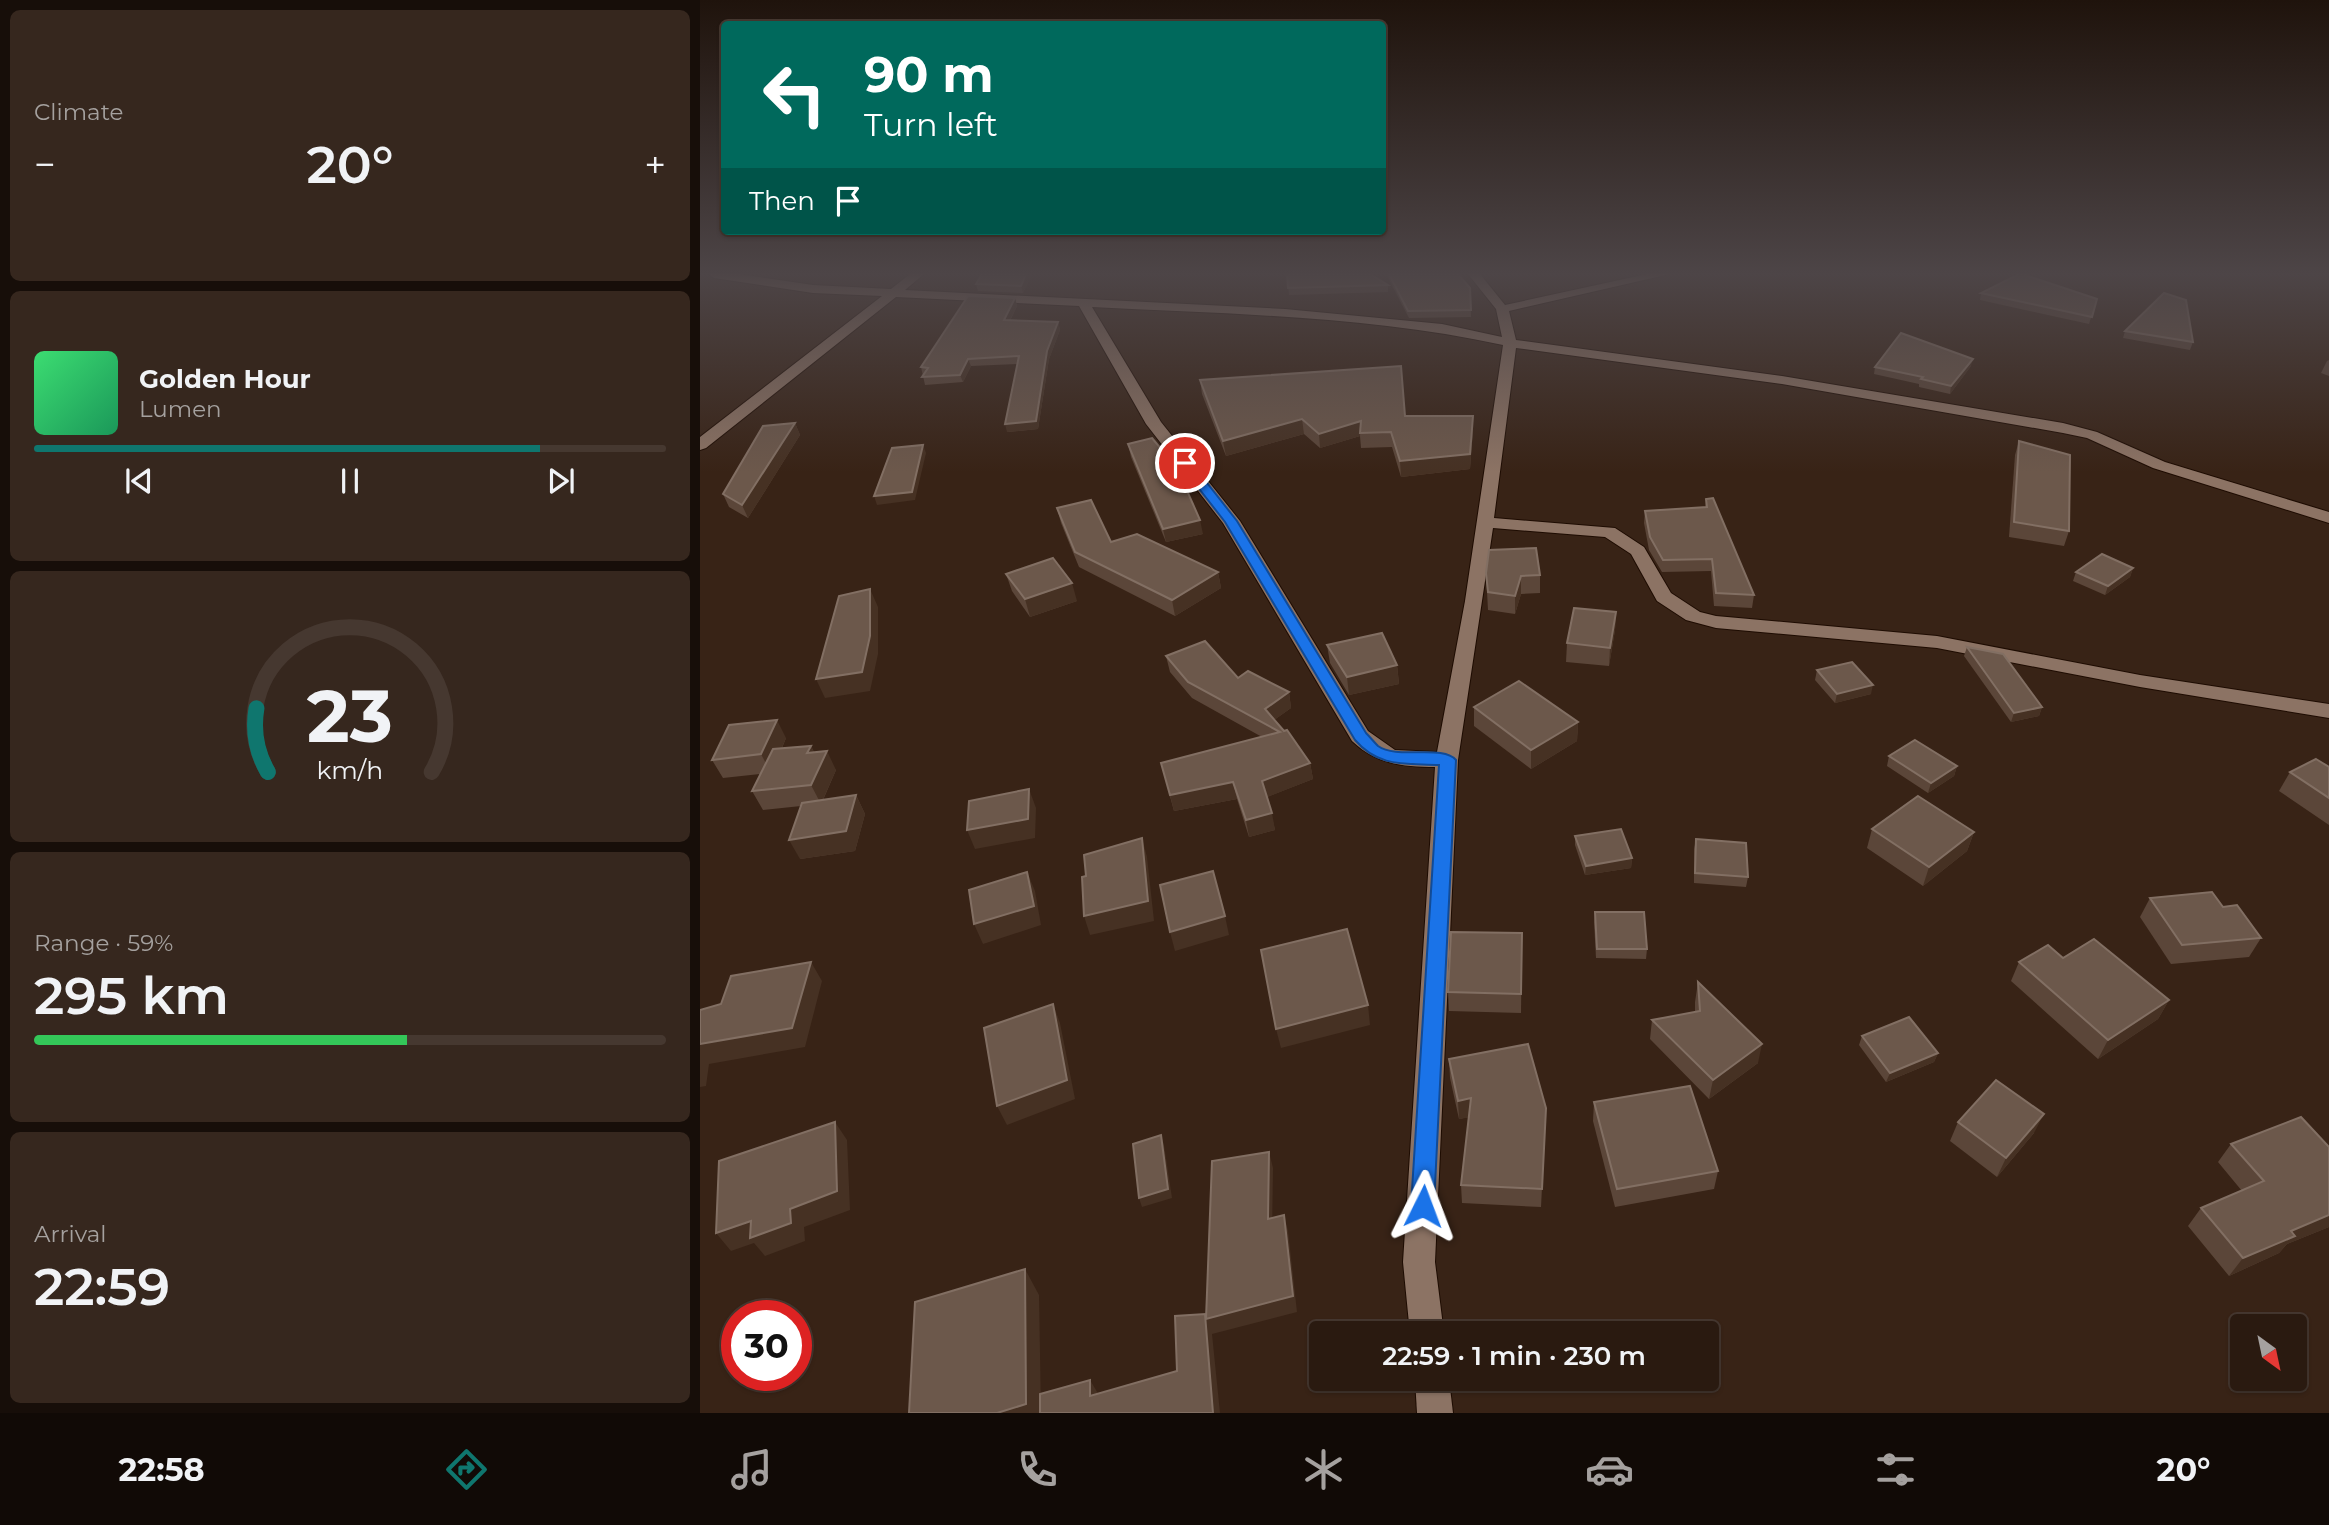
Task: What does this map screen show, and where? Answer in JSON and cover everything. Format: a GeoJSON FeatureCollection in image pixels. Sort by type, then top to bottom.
{"type":"FeatureCollection","features":[{"type":"Feature","properties":{"kind":"street"},"geometry":{"type":"LineString","coordinates":[[700,445],[831,340]]}},
{"type":"Feature","properties":{"kind":"street"},"geometry":{"type":"LineString","coordinates":[[1105,340],[1154,424],[1231,521],[1360,736],[1373,750],[1387,756],[1447,760]]}},
{"type":"Feature","properties":{"kind":"street"},"geometry":{"type":"LineString","coordinates":[[1496,340],[1782,380],[2063,428],[2092,435],[2158,466],[2329,518]]}},
{"type":"Feature","properties":{"kind":"street"},"geometry":{"type":"LineString","coordinates":[[1426,1321],[1419,1262],[1447,760],[1486,522],[1509,340]]}},
{"type":"Feature","properties":{"kind":"street"},"geometry":{"type":"LineString","coordinates":[[1486,522],[1609,532],[1638,551],[1664,597],[1693,616],[1716,622],[1937,642],[2140,681],[2329,711]]}},
{"type":"Feature","properties":{"kind":"street"},"geometry":{"type":"LineString","coordinates":[[1433,1391],[1435,1413]]}},
{"type":"Feature","properties":{"kind":"building"},"geometry":{"type":"Polygon","coordinates":[[[939,340],[1051,340],[1036,421],[1005,424],[1019,356],[968,359],[960,375],[922,377],[928,368],[921,367],[939,340]]]}},
{"type":"Feature","properties":{"kind":"building"},"geometry":{"type":"Polygon","coordinates":[[[1896,340],[1920,340],[1973,359],[1951,386],[1875,367],[1896,340]]]}},
{"type":"Feature","properties":{"kind":"building"},"geometry":{"type":"Polygon","coordinates":[[[1401,366],[1405,416],[1473,416],[1470,454],[1400,461],[1391,432],[1360,433],[1361,421],[1319,434],[1302,419],[1223,441],[1200,380],[1401,366]]]}},
{"type":"Feature","properties":{"kind":"building"},"geometry":{"type":"Polygon","coordinates":[[[795,423],[742,505],[723,494],[763,426],[795,423]]]}},
{"type":"Feature","properties":{"kind":"building"},"geometry":{"type":"Polygon","coordinates":[[[1152,438],[1177,468],[1200,520],[1163,529],[1128,444],[1152,438]]]}},
{"type":"Feature","properties":{"kind":"building"},"geometry":{"type":"Polygon","coordinates":[[[2019,441],[2070,455],[2069,531],[2014,522],[2019,441]]]}},
{"type":"Feature","properties":{"kind":"building"},"geometry":{"type":"Polygon","coordinates":[[[923,445],[912,492],[874,496],[892,448],[923,445]]]}},
{"type":"Feature","properties":{"kind":"building"},"geometry":{"type":"Polygon","coordinates":[[[1713,498],[1754,595],[1716,593],[1712,559],[1663,560],[1650,537],[1645,511],[1707,507],[1706,499],[1713,498]]]}},
{"type":"Feature","properties":{"kind":"building"},"geometry":{"type":"Polygon","coordinates":[[[1091,500],[1111,542],[1137,534],[1218,572],[1172,600],[1075,552],[1057,508],[1091,500]]]}},
{"type":"Feature","properties":{"kind":"building"},"geometry":{"type":"Polygon","coordinates":[[[1536,548],[1540,575],[1521,576],[1515,596],[1488,592],[1486,573],[1489,550],[1536,548]]]}},
{"type":"Feature","properties":{"kind":"building"},"geometry":{"type":"Polygon","coordinates":[[[2102,554],[2133,568],[2108,586],[2076,572],[2102,554]]]}},
{"type":"Feature","properties":{"kind":"building"},"geometry":{"type":"Polygon","coordinates":[[[1053,558],[1072,583],[1025,599],[1006,574],[1053,558]]]}},
{"type":"Feature","properties":{"kind":"building"},"geometry":{"type":"Polygon","coordinates":[[[870,589],[870,636],[862,672],[816,679],[839,596],[870,589]]]}},
{"type":"Feature","properties":{"kind":"building"},"geometry":{"type":"Polygon","coordinates":[[[1574,608],[1616,612],[1610,648],[1567,643],[1574,608]]]}},
{"type":"Feature","properties":{"kind":"building"},"geometry":{"type":"Polygon","coordinates":[[[1382,633],[1397,665],[1347,677],[1327,645],[1382,633]]]}},
{"type":"Feature","properties":{"kind":"building"},"geometry":{"type":"Polygon","coordinates":[[[1205,641],[1238,678],[1248,671],[1289,692],[1265,709],[1284,731],[1287,730],[1310,763],[1262,781],[1272,813],[1246,820],[1233,782],[1170,795],[1161,763],[1280,732],[1188,682],[1166,656],[1205,641]]]}},
{"type":"Feature","properties":{"kind":"building"},"geometry":{"type":"Polygon","coordinates":[[[1967,647],[2003,654],[2042,707],[2014,713],[1967,647]]]}},
{"type":"Feature","properties":{"kind":"building"},"geometry":{"type":"Polygon","coordinates":[[[1852,662],[1873,685],[1837,694],[1817,670],[1852,662]]]}},
{"type":"Feature","properties":{"kind":"building"},"geometry":{"type":"Polygon","coordinates":[[[1519,681],[1578,722],[1531,750],[1474,707],[1519,681]]]}},
{"type":"Feature","properties":{"kind":"building"},"geometry":{"type":"Polygon","coordinates":[[[777,720],[761,754],[712,760],[729,725],[777,720]]]}},
{"type":"Feature","properties":{"kind":"building"},"geometry":{"type":"Polygon","coordinates":[[[1915,740],[1957,766],[1931,783],[1889,756],[1915,740]]]}},
{"type":"Feature","properties":{"kind":"building"},"geometry":{"type":"Polygon","coordinates":[[[811,746],[807,753],[827,751],[811,785],[752,791],[773,749],[811,746]]]}},
{"type":"Feature","properties":{"kind":"building"},"geometry":{"type":"Polygon","coordinates":[[[2316,759],[2329,767],[2329,798],[2290,772],[2316,759]]]}},
{"type":"Feature","properties":{"kind":"building"},"geometry":{"type":"Polygon","coordinates":[[[1029,789],[1028,819],[967,830],[969,801],[1029,789]]]}},
{"type":"Feature","properties":{"kind":"building"},"geometry":{"type":"Polygon","coordinates":[[[856,795],[846,831],[789,840],[802,803],[856,795]]]}},
{"type":"Feature","properties":{"kind":"building"},"geometry":{"type":"Polygon","coordinates":[[[1918,796],[1974,832],[1929,867],[1872,829],[1918,796]]]}},
{"type":"Feature","properties":{"kind":"building"},"geometry":{"type":"Polygon","coordinates":[[[1621,829],[1632,858],[1586,866],[1575,836],[1621,829]]]}},
{"type":"Feature","properties":{"kind":"building"},"geometry":{"type":"Polygon","coordinates":[[[1142,838],[1148,901],[1084,916],[1084,855],[1142,838]]]}},
{"type":"Feature","properties":{"kind":"building"},"geometry":{"type":"Polygon","coordinates":[[[1696,839],[1746,843],[1748,877],[1695,873],[1696,839]]]}},
{"type":"Feature","properties":{"kind":"building"},"geometry":{"type":"Polygon","coordinates":[[[1213,871],[1225,916],[1170,932],[1160,885],[1213,871]]]}},
{"type":"Feature","properties":{"kind":"building"},"geometry":{"type":"Polygon","coordinates":[[[1027,872],[1034,906],[974,924],[969,890],[1027,872]]]}},
{"type":"Feature","properties":{"kind":"building"},"geometry":{"type":"Polygon","coordinates":[[[2212,892],[2223,907],[2237,905],[2261,938],[2182,945],[2150,898],[2212,892]]]}},
{"type":"Feature","properties":{"kind":"building"},"geometry":{"type":"Polygon","coordinates":[[[1595,912],[1644,912],[1647,949],[1597,949],[1595,912]]]}},
{"type":"Feature","properties":{"kind":"building"},"geometry":{"type":"Polygon","coordinates":[[[1347,929],[1368,1005],[1276,1029],[1261,950],[1347,929]]]}},
{"type":"Feature","properties":{"kind":"building"},"geometry":{"type":"Polygon","coordinates":[[[1451,932],[1522,933],[1521,994],[1448,992],[1451,932]]]}},
{"type":"Feature","properties":{"kind":"building"},"geometry":{"type":"Polygon","coordinates":[[[2094,939],[2169,1000],[2108,1040],[2019,962],[2048,945],[2063,958],[2094,939]]]}},
{"type":"Feature","properties":{"kind":"building"},"geometry":{"type":"Polygon","coordinates":[[[811,962],[792,1028],[700,1044],[700,1010],[721,1004],[731,976],[811,962]]]}},
{"type":"Feature","properties":{"kind":"building"},"geometry":{"type":"Polygon","coordinates":[[[1698,982],[1762,1044],[1713,1080],[1652,1020],[1700,1011],[1698,982]]]}},
{"type":"Feature","properties":{"kind":"building"},"geometry":{"type":"Polygon","coordinates":[[[1053,1004],[1067,1080],[997,1106],[984,1028],[1053,1004]]]}},
{"type":"Feature","properties":{"kind":"building"},"geometry":{"type":"Polygon","coordinates":[[[1909,1017],[1938,1053],[1890,1073],[1862,1036],[1909,1017]]]}},
{"type":"Feature","properties":{"kind":"building"},"geometry":{"type":"Polygon","coordinates":[[[1528,1044],[1546,1108],[1542,1189],[1461,1185],[1471,1098],[1458,1101],[1449,1059],[1528,1044]]]}},
{"type":"Feature","properties":{"kind":"building"},"geometry":{"type":"Polygon","coordinates":[[[1996,1080],[2044,1114],[2006,1158],[1958,1122],[1996,1080]]]}},
{"type":"Feature","properties":{"kind":"building"},"geometry":{"type":"Polygon","coordinates":[[[1690,1086],[1718,1171],[1617,1189],[1594,1102],[1690,1086]]]}},
{"type":"Feature","properties":{"kind":"building"},"geometry":{"type":"Polygon","coordinates":[[[2301,1117],[2329,1147],[2329,1215],[2291,1231],[2295,1236],[2243,1258],[2201,1208],[2264,1181],[2231,1144],[2301,1117]]]}},
{"type":"Feature","properties":{"kind":"building"},"geometry":{"type":"Polygon","coordinates":[[[835,1122],[837,1191],[790,1209],[791,1223],[750,1238],[751,1221],[716,1233],[719,1161],[835,1122]]]}},
{"type":"Feature","properties":{"kind":"building"},"geometry":{"type":"Polygon","coordinates":[[[1161,1135],[1168,1189],[1139,1198],[1133,1144],[1161,1135]]]}},
{"type":"Feature","properties":{"kind":"building"},"geometry":{"type":"Polygon","coordinates":[[[1269,1152],[1268,1219],[1284,1215],[1293,1296],[1206,1319],[1212,1161],[1269,1152]]]}},
{"type":"Feature","properties":{"kind":"building"},"geometry":{"type":"Polygon","coordinates":[[[1025,1269],[1026,1404],[997,1413],[909,1413],[915,1302],[1025,1269]]]}},
{"type":"Feature","properties":{"kind":"building"},"geometry":{"type":"Polygon","coordinates":[[[1205,1314],[1213,1413],[1040,1413],[1040,1394],[1090,1380],[1090,1396],[1177,1371],[1175,1316],[1205,1314]]]}},
{"type":"Feature","properties":{"kind":"route"},"geometry":{"type":"LineString","coordinates":[[1185,463],[1231,521],[1360,736],[1373,750],[1387,756],[1447,760],[1423,1206]]}}]}
